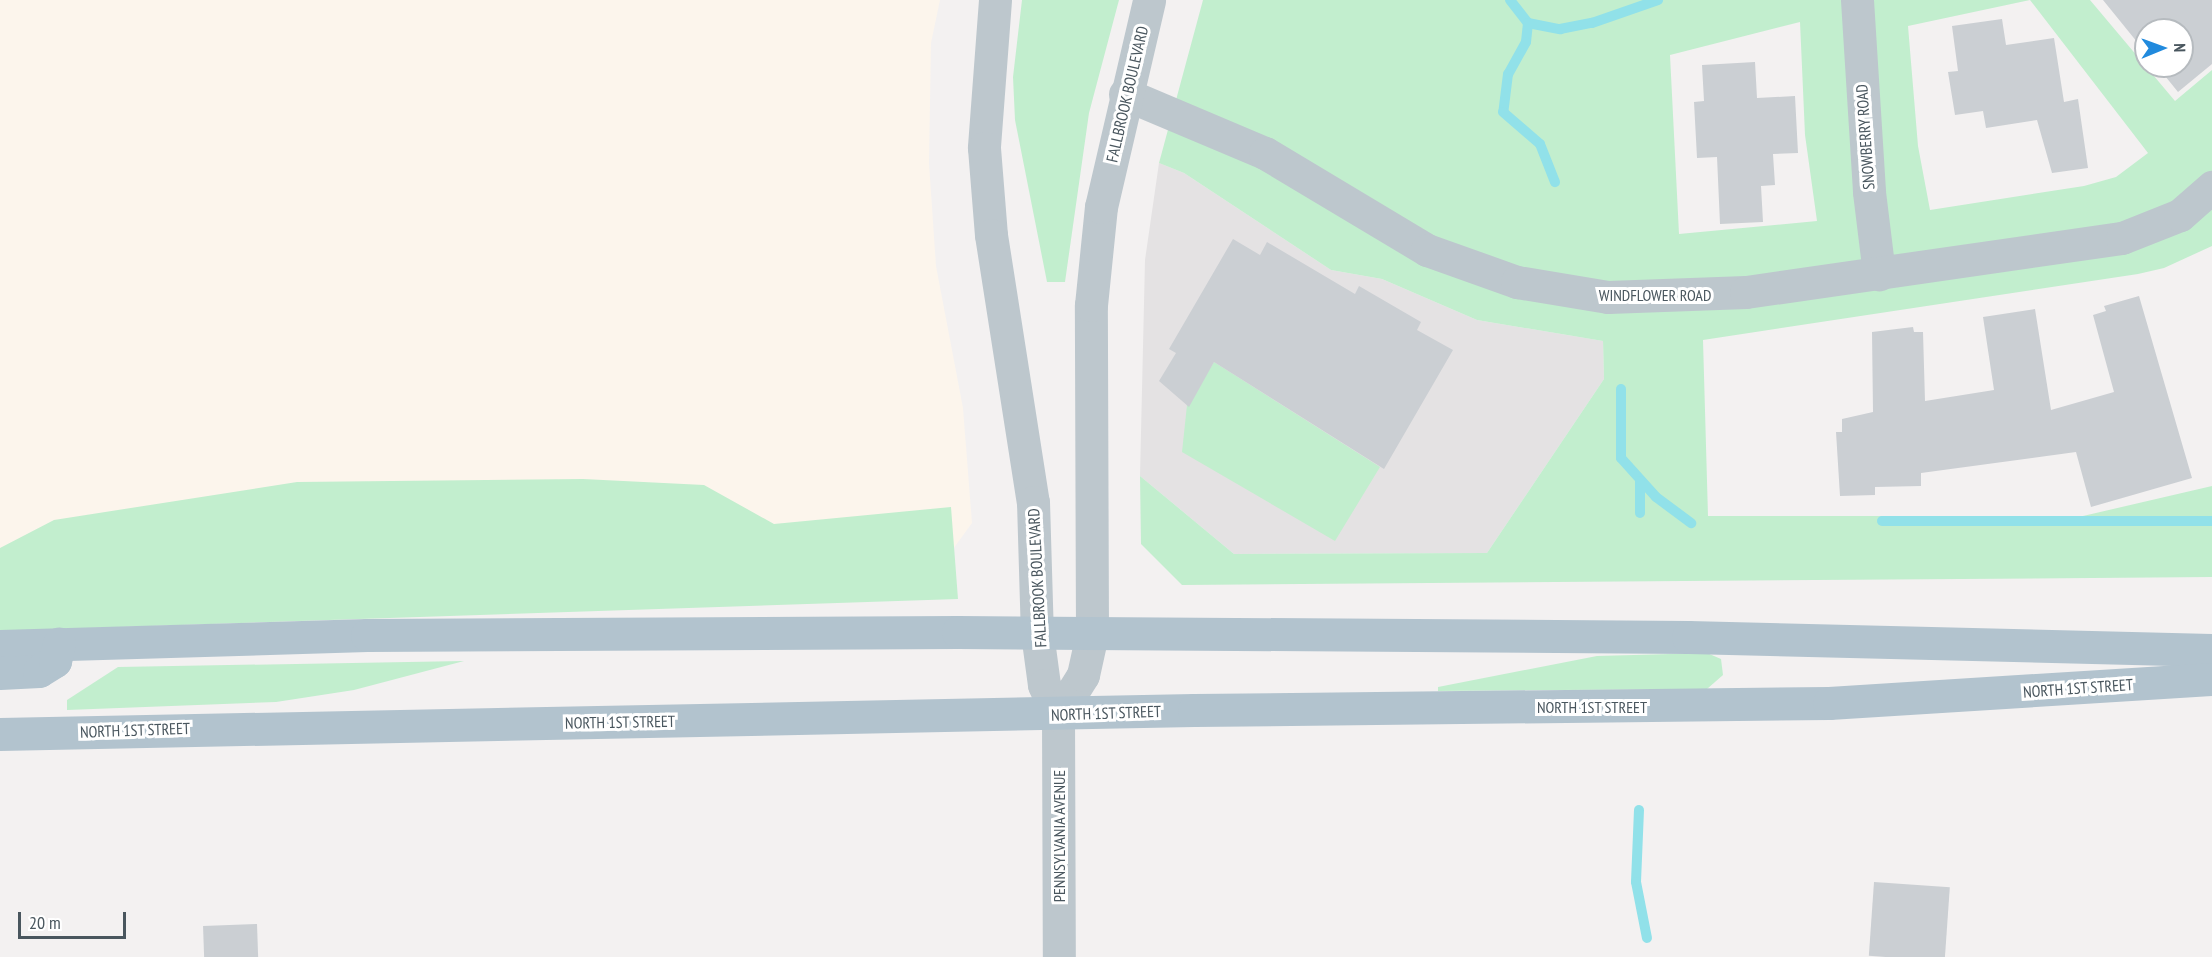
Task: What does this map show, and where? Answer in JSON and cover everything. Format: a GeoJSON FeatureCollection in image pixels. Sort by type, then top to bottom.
{"type":"FeatureCollection","features":[{"type":"Feature","properties":{"kind":"main road"},"geometry":{"type":"LineString","coordinates":[[0,646],[413,634],[1037,633],[1688,637],[2212,650]]}},
{"type":"Feature","properties":{"kind":"main road"},"geometry":{"type":"LineString","coordinates":[[0,673],[39,671],[55,661],[59,643]]}},
{"type":"Feature","properties":{"kind":"main road","name":"NORTH 1ST STREET"},"geometry":{"type":"LineString","coordinates":[[0,734],[1829,703],[2212,679]]}},
{"type":"Feature","properties":{"kind":"street","name":"FALLBROOK BOULEVARD"},"geometry":{"type":"LineString","coordinates":[[994,0],[984,148],[991,235],[1033,502],[1037,633],[1044,685],[1058,715]]}},
{"type":"Feature","properties":{"kind":"street","name":"FALLBROOK BOULEVARD"},"geometry":{"type":"LineString","coordinates":[[1058,715],[1083,675],[1092,634],[1091,306],[1101,207],[1125,94],[1149,0]]}},
{"type":"Feature","properties":{"kind":"street","name":"SNOWBERRY ROAD"},"geometry":{"type":"LineString","coordinates":[[1857,0],[1865,147],[1879,274]]}},
{"type":"Feature","properties":{"kind":"street","name":"WINDFLOWER ROAD"},"geometry":{"type":"LineString","coordinates":[[1125,94],[1264,153],[1427,250],[1517,282],[1608,297],[1655,298],[1746,292],[2122,238],[2180,214],[2212,187]]}},
{"type":"Feature","properties":{"kind":"street","name":"PENNSYLVANIA AVENUE"},"geometry":{"type":"LineString","coordinates":[[1058,715],[1059,957]]}},
{"type":"Feature","properties":{"kind":"shaded area"},"geometry":{"type":"Polygon","coordinates":[[[0,0],[940,0],[931,43],[929,163],[936,266],[963,408],[972,523],[921,593],[0,599],[0,0]]]}},
{"type":"Feature","properties":{"kind":"shaded area"},"geometry":{"type":"Polygon","coordinates":[[[1159,163],[1184,173],[1331,270],[1382,279],[1477,320],[1603,341],[1604,379],[1487,553],[1234,554],[1140,476],[1145,260],[1159,163]]]}},
{"type":"Feature","properties":{"kind":"green space"},"geometry":{"type":"Polygon","coordinates":[[[1022,0],[1119,0],[1089,113],[1065,282],[1047,282],[1015,120],[1013,77],[1022,0]]]}},
{"type":"Feature","properties":{"kind":"green space"},"geometry":{"type":"Polygon","coordinates":[[[1203,0],[2030,0],[2090,0],[2134,52],[2134,78],[2156,78],[2175,101],[2212,70],[2212,246],[2164,268],[2138,274],[1703,340],[1708,516],[2083,516],[2212,486],[2212,577],[1182,585],[1141,544],[1140,476],[1234,554],[1487,553],[1604,379],[1603,341],[1477,320],[1382,279],[1331,270],[1184,173],[1159,163],[1203,0]],[[2030,0],[1908,26],[1918,146],[1930,210],[2084,186],[2116,177],[2148,153],[2030,0]],[[1800,22],[1670,55],[1679,234],[1817,221],[1805,135],[1800,22]]]}},
{"type":"Feature","properties":{"kind":"green space"},"geometry":{"type":"Polygon","coordinates":[[[1214,362],[1380,467],[1335,541],[1182,452],[1187,405],[1214,362]]]}},
{"type":"Feature","properties":{"kind":"green space"},"geometry":{"type":"Polygon","coordinates":[[[583,479],[704,485],[774,524],[951,507],[958,599],[0,631],[0,548],[54,520],[297,482],[583,479]]]}},
{"type":"Feature","properties":{"kind":"green space"},"geometry":{"type":"Polygon","coordinates":[[[1707,653],[1721,659],[1723,675],[1707,689],[1438,691],[1438,687],[1597,656],[1707,653]]]}},
{"type":"Feature","properties":{"kind":"green space"},"geometry":{"type":"Polygon","coordinates":[[[464,661],[354,690],[276,702],[67,710],[67,700],[118,667],[464,661]]]}},
{"type":"Feature","properties":{"kind":"building"},"geometry":{"type":"Polygon","coordinates":[[[2103,0],[2212,0],[2212,64],[2178,92],[2167,78],[2194,78],[2194,18],[2134,18],[2134,38],[2103,0]]]}},
{"type":"Feature","properties":{"kind":"building"},"geometry":{"type":"Polygon","coordinates":[[[2002,19],[2006,45],[2054,38],[2064,102],[2078,99],[2088,168],[2052,173],[2037,120],[1986,128],[1983,111],[1955,115],[1948,72],[1958,71],[1952,26],[2002,19]]]}},
{"type":"Feature","properties":{"kind":"building"},"geometry":{"type":"Polygon","coordinates":[[[1755,62],[1757,98],[1795,96],[1798,153],[1773,154],[1775,185],[1761,186],[1763,222],[1720,224],[1717,157],[1697,158],[1694,102],[1704,101],[1702,65],[1755,62]]]}},
{"type":"Feature","properties":{"kind":"building"},"geometry":{"type":"Polygon","coordinates":[[[1233,239],[1260,255],[1267,242],[1355,294],[1359,286],[1421,322],[1417,330],[1453,350],[1384,469],[1214,362],[1189,407],[1159,381],[1176,353],[1169,349],[1233,239]]]}},
{"type":"Feature","properties":{"kind":"building"},"geometry":{"type":"Polygon","coordinates":[[[2139,296],[2192,478],[2091,507],[2076,452],[1921,473],[1921,486],[1875,487],[1875,495],[1840,496],[1836,432],[1842,432],[1842,419],[1873,412],[1872,332],[1913,327],[1914,332],[1923,332],[1925,401],[1994,390],[1983,317],[2035,309],[2051,410],[2114,392],[2093,315],[2106,311],[2104,306],[2139,296]]]}},
{"type":"Feature","properties":{"kind":"building"},"geometry":{"type":"Polygon","coordinates":[[[1874,882],[1950,887],[1945,957],[1869,956],[1874,882]]]}},
{"type":"Feature","properties":{"kind":"building"},"geometry":{"type":"Polygon","coordinates":[[[257,924],[258,957],[204,957],[203,926],[257,924]]]}},
{"type":"Feature","properties":{"kind":"waterway"},"geometry":{"type":"LineString","coordinates":[[1510,0],[1528,23],[1526,42],[1508,74],[1503,112],[1540,144],[1555,182]]}},
{"type":"Feature","properties":{"kind":"waterway"},"geometry":{"type":"LineString","coordinates":[[1528,23],[1560,29],[1592,23],[1658,0]]}},
{"type":"Feature","properties":{"kind":"waterway"},"geometry":{"type":"LineString","coordinates":[[1621,389],[1621,458],[1656,497],[1691,523]]}},
{"type":"Feature","properties":{"kind":"waterway"},"geometry":{"type":"LineString","coordinates":[[1640,481],[1640,513]]}},
{"type":"Feature","properties":{"kind":"waterway"},"geometry":{"type":"LineString","coordinates":[[1882,521],[2212,521]]}},
{"type":"Feature","properties":{"kind":"waterway"},"geometry":{"type":"LineString","coordinates":[[1639,810],[1636,882],[1647,938]]}}]}
